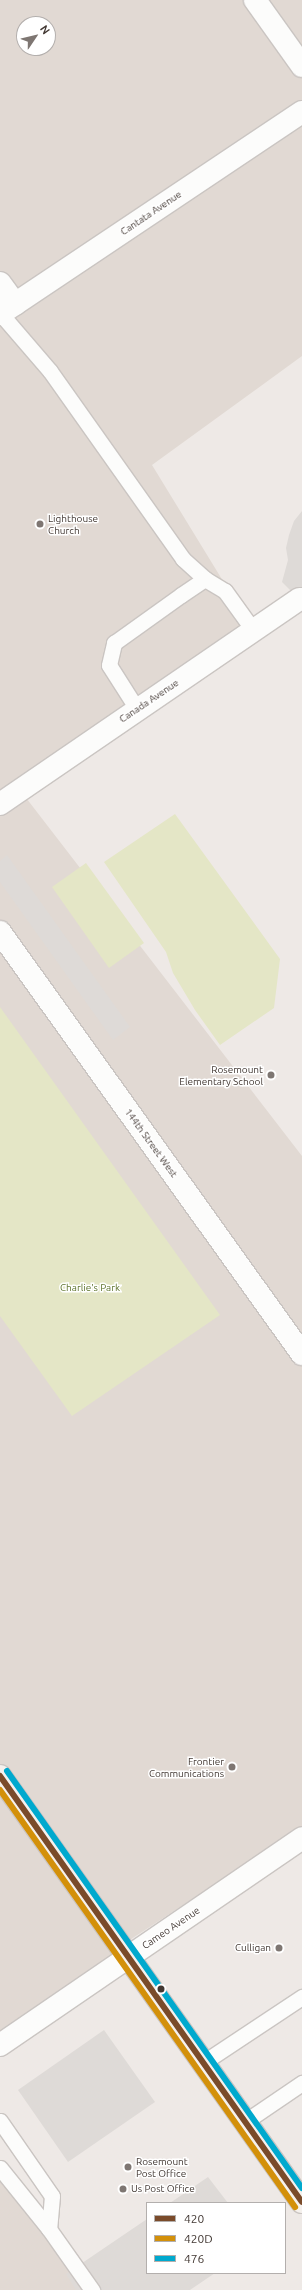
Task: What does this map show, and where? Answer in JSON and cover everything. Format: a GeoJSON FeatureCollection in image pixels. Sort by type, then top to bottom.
{"type":"FeatureCollection","features":[{"type":"Feature","properties":{"kind":"street"},"geometry":{"type":"LineString","coordinates":[[255,0],[302,66]]}},
{"type":"Feature","properties":{"kind":"street","name":"Cantata Avenue"},"geometry":{"type":"LineString","coordinates":[[5,311],[302,112]]}},
{"type":"Feature","properties":{"kind":"street"},"geometry":{"type":"LineString","coordinates":[[0,283],[5,311]]}},
{"type":"Feature","properties":{"kind":"street","name":"Canada Avenue"},"geometry":{"type":"LineString","coordinates":[[0,804],[300,598]]}},
{"type":"Feature","properties":{"kind":"street","name":"144th Street West"},"geometry":{"type":"LineString","coordinates":[[0,932],[302,1354]]}},
{"type":"Feature","properties":{"kind":"street"},"geometry":{"type":"LineString","coordinates":[[0,1776],[302,2202]]}},
{"type":"Feature","properties":{"kind":"street","name":"Cameo Avenue"},"geometry":{"type":"LineString","coordinates":[[0,2045],[302,1838]]}},
{"type":"Feature","properties":{"kind":"lane"},"geometry":{"type":"LineString","coordinates":[[5,311],[50,371],[183,559],[205,579],[225,591],[253,630]]}},
{"type":"Feature","properties":{"kind":"lane"},"geometry":{"type":"LineString","coordinates":[[137,709],[109,664],[114,643],[205,579]]}},
{"type":"Feature","properties":{"kind":"lane"},"geometry":{"type":"LineString","coordinates":[[204,2062],[302,1997]]}},
{"type":"Feature","properties":{"kind":"lane"},"geometry":{"type":"LineString","coordinates":[[246,2121],[302,2083]]}},
{"type":"Feature","properties":{"kind":"lane"},"geometry":{"type":"LineString","coordinates":[[0,2121],[52,2196],[49,2229]]}},
{"type":"Feature","properties":{"kind":"lane"},"geometry":{"type":"LineString","coordinates":[[0,2168],[49,2229],[92,2290]]}},
{"type":"Feature","properties":{"kind":"shaded area"},"geometry":{"type":"Polygon","coordinates":[[[0,0],[302,0],[302,356],[152,465],[253,630],[20,790],[302,1156],[302,1827],[122,1945],[129,1956],[0,2045],[0,0]]]}},
{"type":"Feature","properties":{"kind":"shaded area"},"geometry":{"type":"Polygon","coordinates":[[[302,511],[302,602],[282,582],[288,560],[286,548],[289,535],[294,521],[302,511]]]}},
{"type":"Feature","properties":{"kind":"shaded area"},"geometry":{"type":"Polygon","coordinates":[[[7,855],[130,1027],[113,1040],[0,882],[0,861],[7,855]]]}},
{"type":"Feature","properties":{"kind":"shaded area"},"geometry":{"type":"Polygon","coordinates":[[[104,2030],[155,2102],[68,2162],[18,2090],[104,2030]]]}},
{"type":"Feature","properties":{"kind":"shaded area"},"geometry":{"type":"Polygon","coordinates":[[[0,2170],[91,2290],[0,2290],[0,2170]]]}},
{"type":"Feature","properties":{"kind":"shaded area"},"geometry":{"type":"Polygon","coordinates":[[[208,2177],[227,2202],[171,2202],[208,2177]]]}},
{"type":"Feature","properties":{"kind":"shaded area"},"geometry":{"type":"Polygon","coordinates":[[[146,2220],[146,2274],[214,2274],[190,2290],[76,2290],[66,2274],[146,2220]]]}},
{"type":"Feature","properties":{"kind":"green space"},"geometry":{"type":"Polygon","coordinates":[[[175,814],[280,959],[274,1008],[220,1045],[195,1010],[173,973],[166,952],[104,862],[175,814]]]}},
{"type":"Feature","properties":{"kind":"green space"},"geometry":{"type":"Polygon","coordinates":[[[86,863],[144,943],[109,968],[52,887],[86,863]]]}},
{"type":"Feature","properties":{"kind":"green space","name":"Charlie's Park"},"geometry":{"type":"Polygon","coordinates":[[[0,1007],[220,1315],[72,1416],[0,1316],[0,1007]]]}},
{"type":"Feature","properties":{"kind":"transit line","name":"476"},"geometry":{"type":"LineString","coordinates":[[7,1771],[302,2188]]}},
{"type":"Feature","properties":{"kind":"transit line","name":"420"},"geometry":{"type":"LineString","coordinates":[[0,1776],[302,2202]]}},
{"type":"Feature","properties":{"kind":"transit line","name":"420D"},"geometry":{"type":"LineString","coordinates":[[0,1790],[295,2207]]}},
{"type":"Feature","properties":{"kind":"place","name":"Lighthouse Church"},"geometry":{"type":"Point","coordinates":[40,524]}},
{"type":"Feature","properties":{"kind":"place","name":"Rosemount Elementary School"},"geometry":{"type":"Point","coordinates":[271,1075]}},
{"type":"Feature","properties":{"kind":"place","name":"Frontier Communications"},"geometry":{"type":"Point","coordinates":[232,1767]}},
{"type":"Feature","properties":{"kind":"place","name":"Culligan"},"geometry":{"type":"Point","coordinates":[279,1948]}},
{"type":"Feature","properties":{"kind":"place","name":"Rosemount Post Office"},"geometry":{"type":"Point","coordinates":[128,2167]}},
{"type":"Feature","properties":{"kind":"place","name":"Us Post Office"},"geometry":{"type":"Point","coordinates":[123,2189]}}]}
